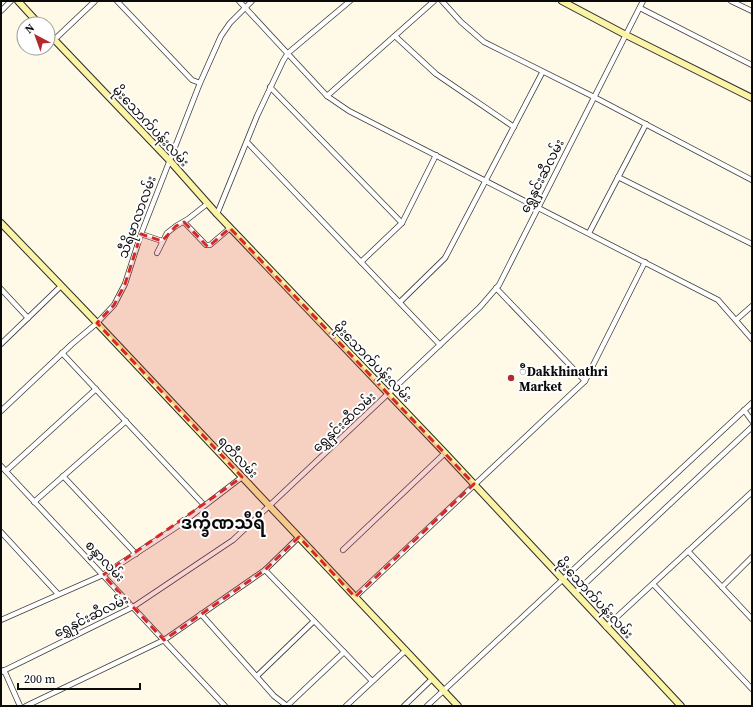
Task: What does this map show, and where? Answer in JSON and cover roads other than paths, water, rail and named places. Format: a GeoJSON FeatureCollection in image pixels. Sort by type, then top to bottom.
{"type":"FeatureCollection","features":[{"type":"Feature","properties":{"kind":"street"},"geometry":{"type":"LineString","coordinates":[[1,11],[11,1]]}},
{"type":"Feature","properties":{"kind":"street"},"geometry":{"type":"LineString","coordinates":[[18,1],[32,16]]}},
{"type":"Feature","properties":{"kind":"street"},"geometry":{"type":"LineString","coordinates":[[56,38],[95,1]]}},
{"type":"Feature","properties":{"kind":"street"},"geometry":{"type":"LineString","coordinates":[[117,1],[192,80],[200,83]]}},
{"type":"Feature","properties":{"kind":"street"},"geometry":{"type":"LineString","coordinates":[[239,1],[327,96],[349,111],[487,180],[718,300],[752,339]]}},
{"type":"Feature","properties":{"kind":"street","name":"သီရိမာလာလမ်း"},"geometry":{"type":"LineString","coordinates":[[1,411],[62,353],[97,323],[114,305],[125,284],[141,234],[200,83],[221,36],[230,23],[252,1]]}},
{"type":"Feature","properties":{"kind":"street"},"geometry":{"type":"LineString","coordinates":[[217,214],[270,87],[288,53],[350,1]]}},
{"type":"Feature","properties":{"kind":"street"},"geometry":{"type":"LineString","coordinates":[[327,96],[434,1]]}},
{"type":"Feature","properties":{"kind":"street"},"geometry":{"type":"LineString","coordinates":[[442,1],[461,22],[484,42],[594,97],[752,180]]}},
{"type":"Feature","properties":{"kind":"street"},"geometry":{"type":"LineString","coordinates":[[562,1],[626,36],[752,98]]}},
{"type":"Feature","properties":{"kind":"street","name":"ရွှေနှင်းဆီလမ်း"},"geometry":{"type":"LineString","coordinates":[[2,671],[133,607],[233,540],[480,307],[496,288],[539,207],[643,1]]}},
{"type":"Feature","properties":{"kind":"street"},"geometry":{"type":"LineString","coordinates":[[731,1],[752,12]]}},
{"type":"Feature","properties":{"kind":"street"},"geometry":{"type":"LineString","coordinates":[[640,8],[752,66]]}},
{"type":"Feature","properties":{"kind":"street"},"geometry":{"type":"LineString","coordinates":[[395,36],[436,74],[514,127]]}},
{"type":"Feature","properties":{"kind":"street","name":"မိုးသောက်ပန်းလမ်း"},"geometry":{"type":"LineString","coordinates":[[56,42],[170,161],[207,204],[445,453],[681,706]]}},
{"type":"Feature","properties":{"kind":"street"},"geometry":{"type":"LineString","coordinates":[[400,302],[445,258],[542,72]]}},
{"type":"Feature","properties":{"kind":"street"},"geometry":{"type":"LineString","coordinates":[[270,87],[402,223]]}},
{"type":"Feature","properties":{"kind":"street"},"geometry":{"type":"LineString","coordinates":[[589,233],[646,124]]}},
{"type":"Feature","properties":{"kind":"street"},"geometry":{"type":"LineString","coordinates":[[246,142],[440,345]]}},
{"type":"Feature","properties":{"kind":"street"},"geometry":{"type":"LineString","coordinates":[[361,262],[402,223],[436,154]]}},
{"type":"Feature","properties":{"kind":"street"},"geometry":{"type":"LineString","coordinates":[[618,177],[752,244]]}},
{"type":"Feature","properties":{"kind":"street"},"geometry":{"type":"LineString","coordinates":[[157,253],[162,241],[176,226],[184,222],[207,204]]}},
{"type":"Feature","properties":{"kind":"street"},"geometry":{"type":"LineString","coordinates":[[184,222],[206,245],[210,246],[230,228]]}},
{"type":"Feature","properties":{"kind":"street","name":"ရတီလမ်း"},"geometry":{"type":"LineString","coordinates":[[1,223],[406,650],[455,705]]}},
{"type":"Feature","properties":{"kind":"street"},"geometry":{"type":"LineString","coordinates":[[141,234],[162,241]]}},
{"type":"Feature","properties":{"kind":"street"},"geometry":{"type":"LineString","coordinates":[[355,597],[585,381],[645,262]]}},
{"type":"Feature","properties":{"kind":"street"},"geometry":{"type":"LineString","coordinates":[[1,344],[61,286]]}},
{"type":"Feature","properties":{"kind":"street"},"geometry":{"type":"LineString","coordinates":[[496,288],[585,381]]}},
{"type":"Feature","properties":{"kind":"street"},"geometry":{"type":"LineString","coordinates":[[1,289],[28,318]]}},
{"type":"Feature","properties":{"kind":"street"},"geometry":{"type":"LineString","coordinates":[[736,320],[752,306]]}},
{"type":"Feature","properties":{"kind":"street"},"geometry":{"type":"LineString","coordinates":[[62,353],[204,506]]}},
{"type":"Feature","properties":{"kind":"street"},"geometry":{"type":"LineString","coordinates":[[6,471],[96,389]]}},
{"type":"Feature","properties":{"kind":"street"},"geometry":{"type":"LineString","coordinates":[[427,706],[752,403]]}},
{"type":"Feature","properties":{"kind":"street"},"geometry":{"type":"LineString","coordinates":[[744,410],[752,421]]}},
{"type":"Feature","properties":{"kind":"street"},"geometry":{"type":"LineString","coordinates":[[34,502],[126,421]]}},
{"type":"Feature","properties":{"kind":"street"},"geometry":{"type":"LineString","coordinates":[[575,593],[752,427]]}},
{"type":"Feature","properties":{"kind":"street"},"geometry":{"type":"LineString","coordinates":[[344,550],[445,453]]}},
{"type":"Feature","properties":{"kind":"street","name":"စန္ဒာလမ်း"},"geometry":{"type":"LineString","coordinates":[[1,466],[225,706]]}},
{"type":"Feature","properties":{"kind":"street"},"geometry":{"type":"LineString","coordinates":[[63,476],[136,554]]}},
{"type":"Feature","properties":{"kind":"street"},"geometry":{"type":"LineString","coordinates":[[1,620],[103,575],[136,554],[242,477]]}},
{"type":"Feature","properties":{"kind":"street"},"geometry":{"type":"LineString","coordinates":[[606,627],[752,492]]}},
{"type":"Feature","properties":{"kind":"street"},"geometry":{"type":"LineString","coordinates":[[1,532],[58,594]]}},
{"type":"Feature","properties":{"kind":"street"},"geometry":{"type":"LineString","coordinates":[[26,706],[164,640],[265,570],[299,538]]}},
{"type":"Feature","properties":{"kind":"street"},"geometry":{"type":"LineString","coordinates":[[688,551],[752,619]]}},
{"type":"Feature","properties":{"kind":"street"},"geometry":{"type":"LineString","coordinates":[[722,587],[752,557]]}},
{"type":"Feature","properties":{"kind":"street"},"geometry":{"type":"LineString","coordinates":[[265,570],[372,681]]}},
{"type":"Feature","properties":{"kind":"street"},"geometry":{"type":"LineString","coordinates":[[653,584],[752,689]]}},
{"type":"Feature","properties":{"kind":"street"},"geometry":{"type":"LineString","coordinates":[[201,614],[274,696],[287,706],[344,652]]}},
{"type":"Feature","properties":{"kind":"street"},"geometry":{"type":"LineString","coordinates":[[257,676],[314,621]]}},
{"type":"Feature","properties":{"kind":"street"},"geometry":{"type":"LineString","coordinates":[[346,706],[406,650]]}},
{"type":"Feature","properties":{"kind":"street"},"geometry":{"type":"LineString","coordinates":[[2,671],[20,706]]}},
{"type":"Feature","properties":{"kind":"street"},"geometry":{"type":"LineString","coordinates":[[404,706],[432,679]]}},
{"type":"Feature","properties":{"kind":"place","name":"ီDakkhinathri Market"},"geometry":{"type":"Point","coordinates":[511,378]}},
{"type":"Feature","properties":{"kind":"district","name":"ဒက္ခိဏသီရိ"},"geometry":{"type":"Point","coordinates":[223,523]}}]}
